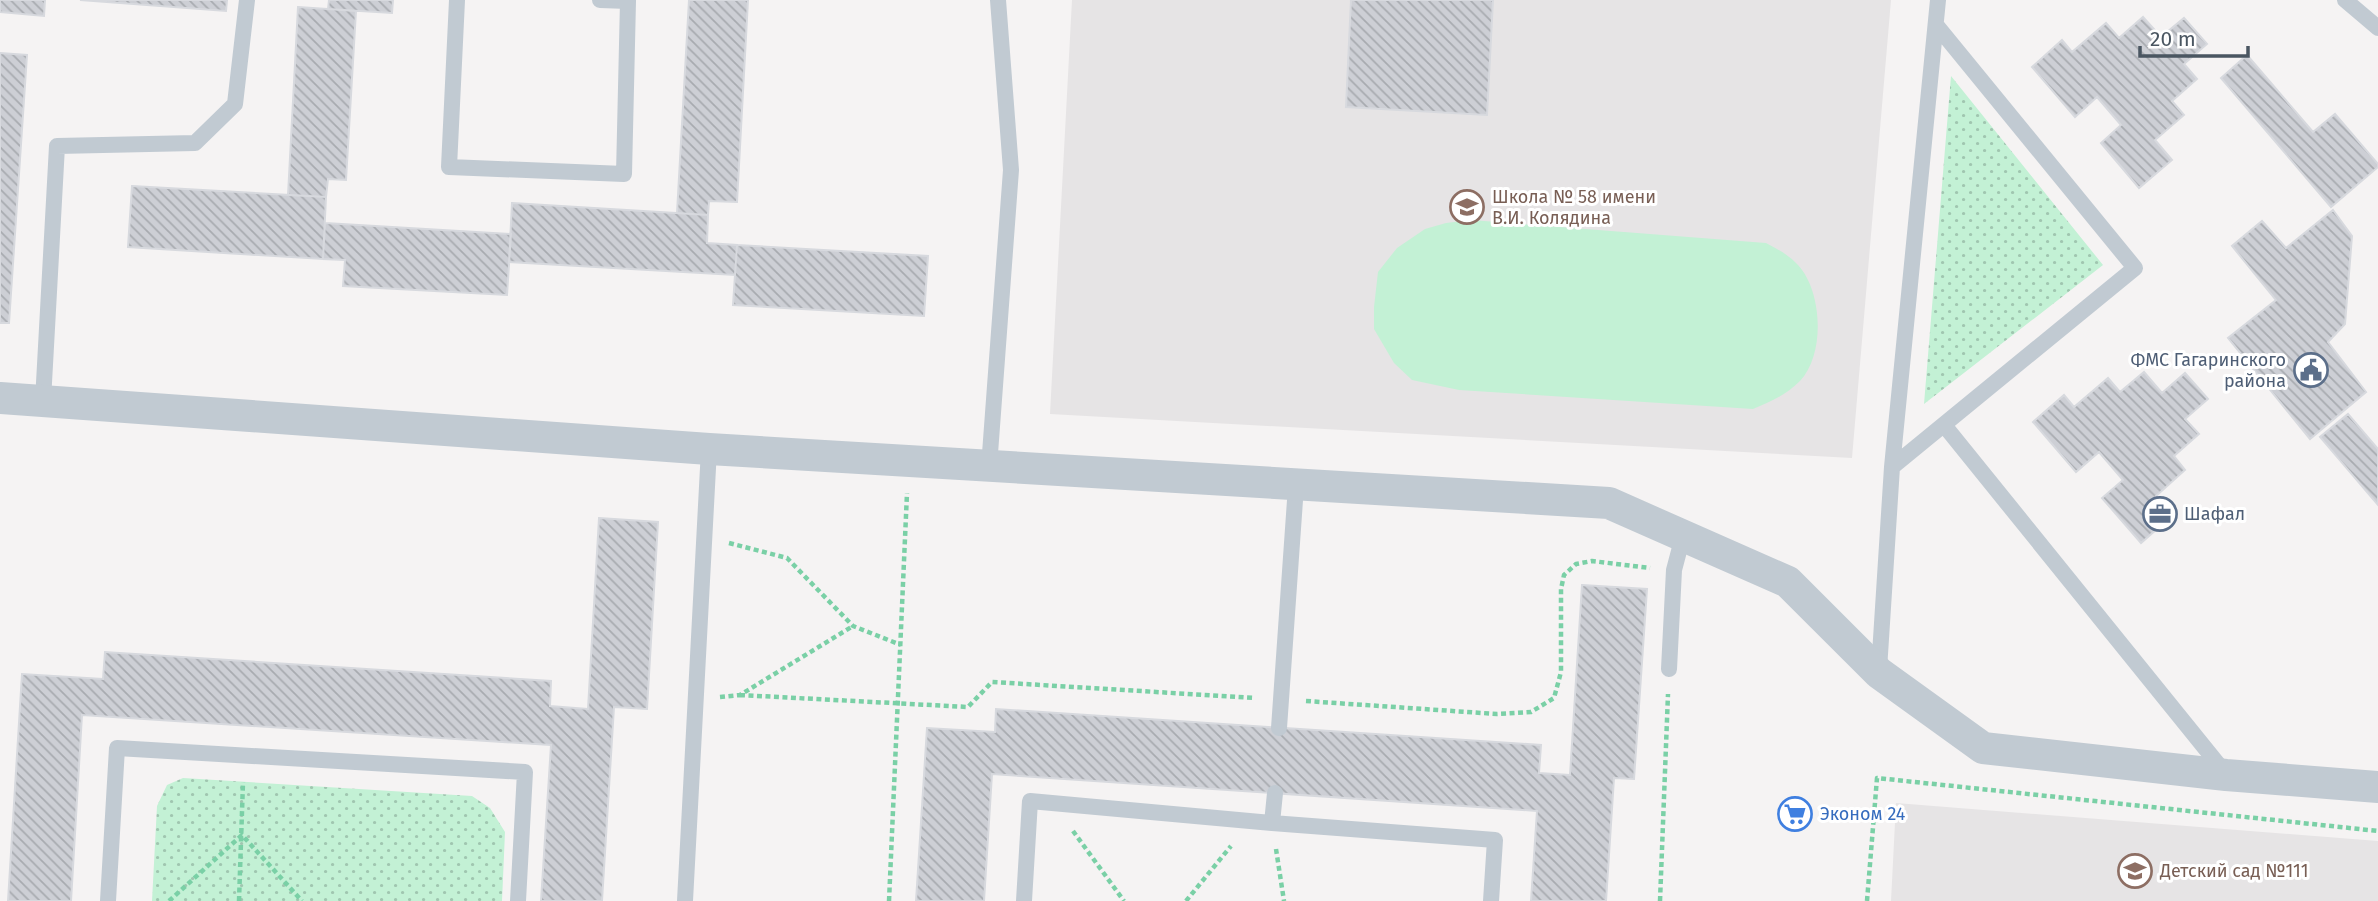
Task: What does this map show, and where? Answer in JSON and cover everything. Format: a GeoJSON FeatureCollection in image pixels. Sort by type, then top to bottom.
{"type":"FeatureCollection","features":[{"type":"Feature","properties":{"kind":"street"},"geometry":{"type":"LineString","coordinates":[[0,398],[908,462],[1609,503],[1788,582],[1879,673],[1983,748],[2226,775],[2378,787]]}},
{"type":"Feature","properties":{"kind":"lane"},"geometry":{"type":"LineString","coordinates":[[43,401],[57,146],[195,143],[236,104],[247,0]]}},
{"type":"Feature","properties":{"kind":"lane"},"geometry":{"type":"LineString","coordinates":[[457,0],[449,167],[624,174],[628,1],[600,0]]}},
{"type":"Feature","properties":{"kind":"lane"},"geometry":{"type":"LineString","coordinates":[[989,467],[1011,170],[998,0]]}},
{"type":"Feature","properties":{"kind":"lane"},"geometry":{"type":"LineString","coordinates":[[1879,673],[1892,467],[1938,0]]}},
{"type":"Feature","properties":{"kind":"lane"},"geometry":{"type":"LineString","coordinates":[[2345,0],[2378,28]]}},
{"type":"Feature","properties":{"kind":"lane"},"geometry":{"type":"LineString","coordinates":[[1892,467],[2135,268],[1937,26]]}},
{"type":"Feature","properties":{"kind":"lane"},"geometry":{"type":"LineString","coordinates":[[1944,425],[2226,775]]}},
{"type":"Feature","properties":{"kind":"lane"},"geometry":{"type":"LineString","coordinates":[[685,901],[709,449]]}},
{"type":"Feature","properties":{"kind":"lane"},"geometry":{"type":"LineString","coordinates":[[1279,728],[1296,486]]}},
{"type":"Feature","properties":{"kind":"lane"},"geometry":{"type":"LineString","coordinates":[[1669,669],[1674,570],[1683,536]]}},
{"type":"Feature","properties":{"kind":"lane"},"geometry":{"type":"LineString","coordinates":[[108,901],[117,748],[525,772],[518,901]]}},
{"type":"Feature","properties":{"kind":"lane"},"geometry":{"type":"LineString","coordinates":[[1272,823],[1275,793]]}},
{"type":"Feature","properties":{"kind":"lane"},"geometry":{"type":"LineString","coordinates":[[1024,901],[1030,802],[1495,840],[1491,901]]}},
{"type":"Feature","properties":{"kind":"path"},"geometry":{"type":"LineString","coordinates":[[889,901],[908,462]]}},
{"type":"Feature","properties":{"kind":"path"},"geometry":{"type":"LineString","coordinates":[[704,537],[787,558],[853,625],[901,645]]}},
{"type":"Feature","properties":{"kind":"path"},"geometry":{"type":"LineString","coordinates":[[696,700],[740,695],[968,707],[992,682],[1497,714],[1531,712],[1554,698],[1561,673],[1561,589],[1564,575],[1576,564],[1592,561],[1674,570]]}},
{"type":"Feature","properties":{"kind":"path"},"geometry":{"type":"LineString","coordinates":[[740,695],[853,625]]}},
{"type":"Feature","properties":{"kind":"path"},"geometry":{"type":"LineString","coordinates":[[1660,901],[1669,669]]}},
{"type":"Feature","properties":{"kind":"path"},"geometry":{"type":"LineString","coordinates":[[1867,901],[1877,778],[2378,831]]}},
{"type":"Feature","properties":{"kind":"path"},"geometry":{"type":"LineString","coordinates":[[239,901],[243,782]]}},
{"type":"Feature","properties":{"kind":"path"},"geometry":{"type":"LineString","coordinates":[[1052,804],[1124,901]]}},
{"type":"Feature","properties":{"kind":"path"},"geometry":{"type":"LineString","coordinates":[[1186,901],[1252,821]]}},
{"type":"Feature","properties":{"kind":"path"},"geometry":{"type":"LineString","coordinates":[[1272,823],[1284,901]]}},
{"type":"Feature","properties":{"kind":"path"},"geometry":{"type":"LineString","coordinates":[[169,901],[242,835]]}},
{"type":"Feature","properties":{"kind":"path"},"geometry":{"type":"LineString","coordinates":[[242,835],[302,901]]}},
{"type":"Feature","properties":{"kind":"shaded area","name":"Школа № 58 имени В.И. Колядина"},"geometry":{"type":"Polygon","coordinates":[[[1072,0],[1891,0],[1852,458],[1050,414],[1072,0]]]}},
{"type":"Feature","properties":{"kind":"shaded area","name":"Детский сад №111"},"geometry":{"type":"Polygon","coordinates":[[[1896,803],[2378,841],[2378,901],[1891,901],[1896,803]]]}},
{"type":"Feature","properties":{"kind":"green space"},"geometry":{"type":"Polygon","coordinates":[[[1951,76],[2103,265],[1924,404],[1951,76]]]}},
{"type":"Feature","properties":{"kind":"green space"},"geometry":{"type":"Polygon","coordinates":[[[1471,220],[1766,243],[1798,265],[1812,291],[1818,323],[1814,356],[1800,381],[1772,401],[1753,409],[1459,390],[1412,380],[1394,363],[1374,329],[1378,272],[1397,248],[1425,229],[1471,220]]]}},
{"type":"Feature","properties":{"kind":"green space"},"geometry":{"type":"Polygon","coordinates":[[[183,778],[472,796],[490,808],[505,832],[502,901],[152,901],[157,806],[167,785],[183,778]]]}},
{"type":"Feature","properties":{"kind":"building"},"geometry":{"type":"Polygon","coordinates":[[[0,0],[45,0],[44,16],[0,12],[0,0]]]}},
{"type":"Feature","properties":{"kind":"building"},"geometry":{"type":"Polygon","coordinates":[[[80,0],[227,0],[226,11],[80,0]]]}},
{"type":"Feature","properties":{"kind":"building"},"geometry":{"type":"Polygon","coordinates":[[[329,0],[393,0],[392,13],[328,9],[329,0]]]}},
{"type":"Feature","properties":{"kind":"building"},"geometry":{"type":"Polygon","coordinates":[[[689,0],[748,0],[737,202],[709,201],[708,215],[677,213],[689,0]]]}},
{"type":"Feature","properties":{"kind":"building"},"geometry":{"type":"Polygon","coordinates":[[[1351,0],[1493,0],[1487,115],[1346,107],[1351,0]]]}},
{"type":"Feature","properties":{"kind":"building"},"geometry":{"type":"Polygon","coordinates":[[[298,7],[356,11],[346,180],[328,179],[326,197],[288,195],[298,7]]]}},
{"type":"Feature","properties":{"kind":"building"},"geometry":{"type":"Polygon","coordinates":[[[2143,17],[2161,37],[2184,18],[2207,44],[2184,64],[2197,79],[2172,101],[2184,115],[2155,140],[2172,160],[2139,188],[2101,143],[2121,125],[2097,97],[2075,117],[2032,67],[2062,40],[2072,52],[2106,23],[2119,38],[2143,17]]]}},
{"type":"Feature","properties":{"kind":"building"},"geometry":{"type":"Polygon","coordinates":[[[0,53],[27,55],[9,323],[0,323],[0,53]]]}},
{"type":"Feature","properties":{"kind":"building"},"geometry":{"type":"Polygon","coordinates":[[[2247,55],[2313,132],[2335,114],[2378,164],[2378,167],[2331,207],[2221,78],[2247,55]]]}},
{"type":"Feature","properties":{"kind":"building"},"geometry":{"type":"Polygon","coordinates":[[[132,186],[326,197],[323,259],[128,247],[132,186]]]}},
{"type":"Feature","properties":{"kind":"building"},"geometry":{"type":"Polygon","coordinates":[[[512,203],[708,215],[707,243],[737,245],[735,275],[509,262],[512,203]]]}},
{"type":"Feature","properties":{"kind":"building"},"geometry":{"type":"Polygon","coordinates":[[[2333,210],[2352,236],[2345,324],[2328,342],[2366,392],[2310,439],[2228,338],[2276,300],[2232,246],[2262,221],[2286,248],[2333,210]]]}},
{"type":"Feature","properties":{"kind":"building"},"geometry":{"type":"Polygon","coordinates":[[[325,223],[511,234],[507,295],[343,286],[345,260],[323,259],[325,223]]]}},
{"type":"Feature","properties":{"kind":"building"},"geometry":{"type":"Polygon","coordinates":[[[737,245],[928,256],[924,316],[733,305],[737,245]]]}},
{"type":"Feature","properties":{"kind":"building"},"geometry":{"type":"Polygon","coordinates":[[[2144,372],[2162,393],[2185,373],[2208,399],[2185,419],[2199,434],[2174,456],[2185,470],[2156,496],[2173,515],[2141,543],[2102,498],[2123,480],[2099,452],[2076,472],[2033,422],[2064,395],[2074,407],[2108,378],[2120,392],[2144,372]]]}},
{"type":"Feature","properties":{"kind":"building"},"geometry":{"type":"Polygon","coordinates":[[[2348,414],[2378,449],[2378,505],[2320,437],[2348,414]]]}},
{"type":"Feature","properties":{"kind":"building"},"geometry":{"type":"Polygon","coordinates":[[[599,518],[658,522],[647,709],[614,707],[602,901],[541,901],[551,745],[82,715],[71,901],[8,901],[22,674],[103,679],[105,652],[551,681],[550,706],[588,709],[599,518]]]}},
{"type":"Feature","properties":{"kind":"building"},"geometry":{"type":"Polygon","coordinates":[[[1582,585],[1647,589],[1634,779],[1614,778],[1606,901],[1531,901],[1537,811],[992,774],[984,901],[916,901],[927,728],[995,732],[996,709],[1541,745],[1539,773],[1570,775],[1582,585]]]}},
{"type":"Feature","properties":{"kind":"place","name":"Школа № 58 имени В.И. Колядина"},"geometry":{"type":"Point","coordinates":[1467,207]}},
{"type":"Feature","properties":{"kind":"place","name":"ФМС Гагаринского района"},"geometry":{"type":"Point","coordinates":[2311,370]}},
{"type":"Feature","properties":{"kind":"place","name":"Шафал"},"geometry":{"type":"Point","coordinates":[2160,514]}},
{"type":"Feature","properties":{"kind":"place","name":"Эконом 24"},"geometry":{"type":"Point","coordinates":[1795,814]}},
{"type":"Feature","properties":{"kind":"place","name":"Детский сад №111"},"geometry":{"type":"Point","coordinates":[2135,871]}}]}
